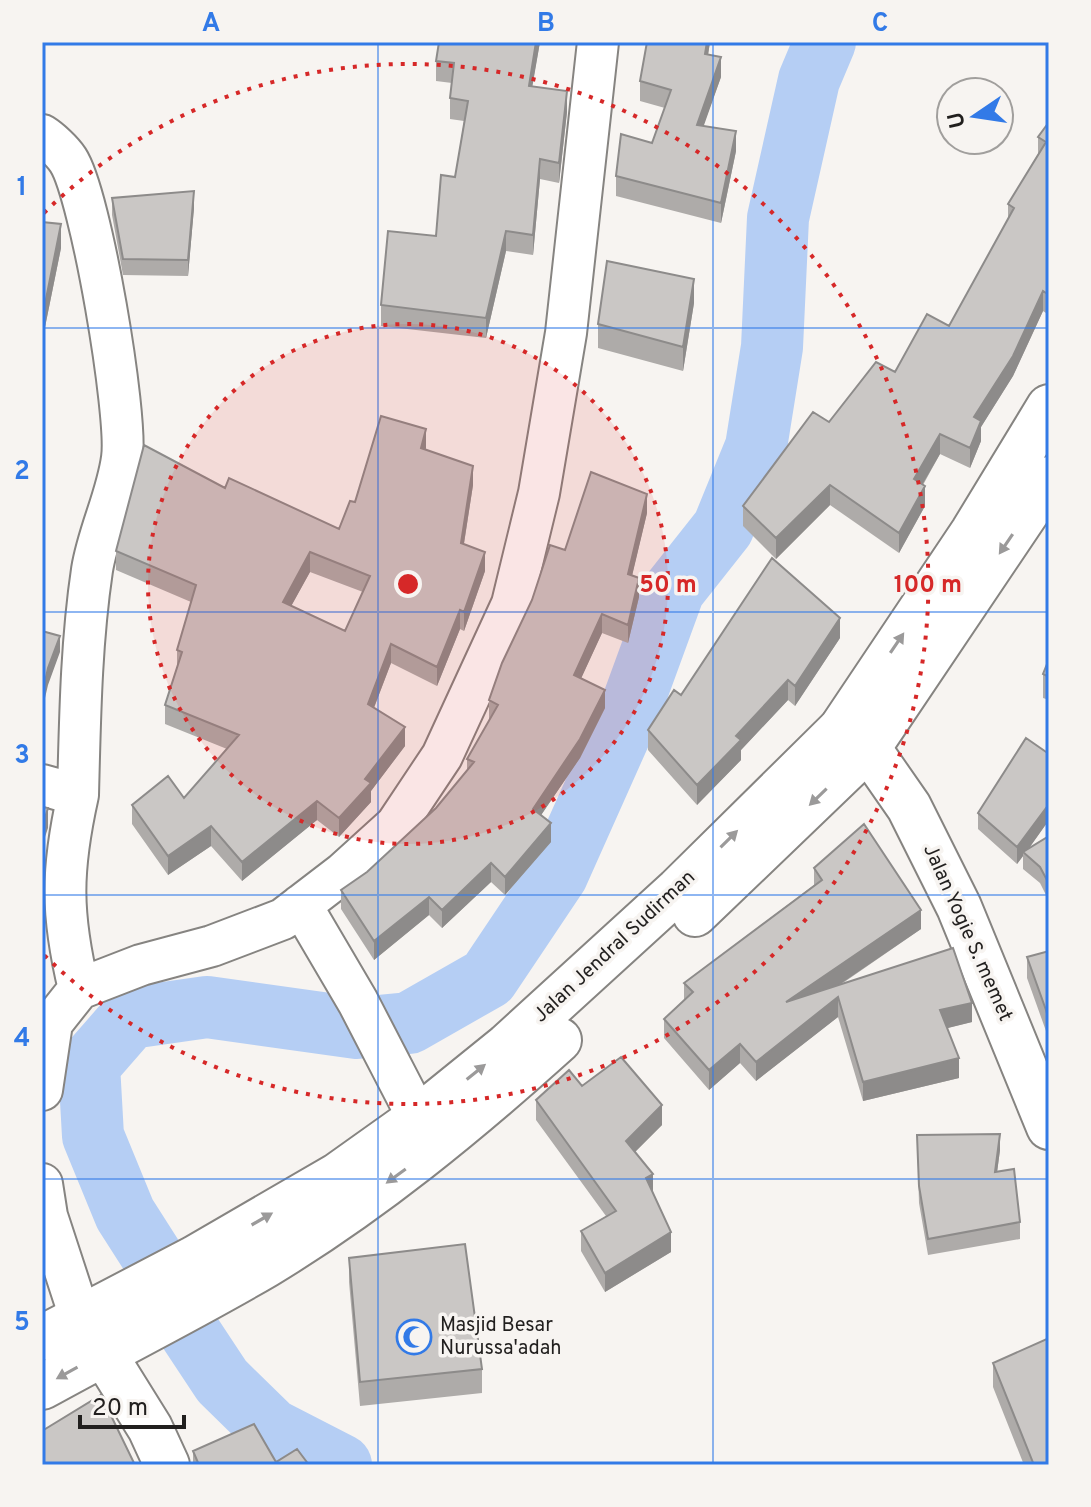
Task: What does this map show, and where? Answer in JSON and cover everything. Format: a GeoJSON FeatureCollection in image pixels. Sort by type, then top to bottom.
{"type":"FeatureCollection","features":[{"type":"Feature","properties":{"kind":"main road","name":"Jalan Jendral Sudirman"},"geometry":{"type":"LineString","coordinates":[[854,739],[1049,407]]}},
{"type":"Feature","properties":{"kind":"main road","name":"Jalan Jendral Sudirman"},"geometry":{"type":"LineString","coordinates":[[42,1387],[122,1327],[202,1277],[266,1264],[396,1178],[427,1132],[482,1109],[603,1000],[854,739],[1049,479]]}},
{"type":"Feature","properties":{"kind":"main road","name":"Jalan Yogie S. memet"},"geometry":{"type":"LineString","coordinates":[[854,739],[909,807],[959,907],[1049,1127]]}},
{"type":"Feature","properties":{"kind":"main road","name":"Jalan Jendral Sudirman"},"geometry":{"type":"LineString","coordinates":[[42,1338],[80,1317],[122,1327]]}},
{"type":"Feature","properties":{"kind":"main road"},"geometry":{"type":"LineString","coordinates":[[122,1327],[150,1428],[167,1465]]}},
{"type":"Feature","properties":{"kind":"street"},"geometry":{"type":"LineString","coordinates":[[42,1090],[52,1023],[79,989],[141,965],[212,946],[283,919],[396,825],[442,756],[512,604],[539,493],[566,333],[598,42]]}},
{"type":"Feature","properties":{"kind":"street"},"geometry":{"type":"LineString","coordinates":[[42,135],[68,160],[83,197],[123,429],[122,459],[93,566],[60,790],[63,912],[79,989]]}},
{"type":"Feature","properties":{"kind":"street"},"geometry":{"type":"LineString","coordinates":[[301,905],[358,1002],[427,1132]]}},
{"type":"Feature","properties":{"kind":"street"},"geometry":{"type":"LineString","coordinates":[[42,1184],[47,1216],[80,1317]]}},
{"type":"Feature","properties":{"kind":"building"},"geometry":{"type":"Polygon","coordinates":[[[439,42],[536,42],[529,86],[567,91],[559,163],[540,159],[533,235],[506,231],[486,318],[381,305],[388,231],[436,236],[441,175],[455,177],[468,101],[450,98],[454,63],[436,61],[439,42]]]}},
{"type":"Feature","properties":{"kind":"building"},"geometry":{"type":"Polygon","coordinates":[[[647,42],[707,42],[705,54],[721,57],[697,125],[736,131],[721,203],[616,176],[621,134],[652,143],[671,90],[640,81],[647,42]]]}},
{"type":"Feature","properties":{"kind":"building"},"geometry":{"type":"Polygon","coordinates":[[[1049,122],[1049,295],[1043,291],[1013,356],[974,417],[981,421],[970,448],[940,434],[914,479],[925,486],[899,533],[830,485],[776,538],[743,506],[813,412],[829,422],[876,362],[895,372],[927,314],[949,326],[1014,208],[1008,204],[1046,142],[1038,137],[1049,122]]]}},
{"type":"Feature","properties":{"kind":"building"},"geometry":{"type":"Polygon","coordinates":[[[194,191],[188,260],[123,259],[112,198],[194,191]]]}},
{"type":"Feature","properties":{"kind":"building"},"geometry":{"type":"Polygon","coordinates":[[[42,222],[61,224],[43,314],[42,314],[42,222]]]}},
{"type":"Feature","properties":{"kind":"building"},"geometry":{"type":"Polygon","coordinates":[[[607,261],[694,279],[683,347],[598,324],[607,261]]]}},
{"type":"Feature","properties":{"kind":"building"},"geometry":{"type":"Polygon","coordinates":[[[381,416],[426,429],[421,448],[473,466],[461,543],[485,552],[464,612],[460,610],[437,667],[391,644],[368,704],[405,727],[365,779],[371,783],[339,818],[317,801],[242,862],[211,826],[168,856],[132,805],[168,776],[184,798],[239,735],[165,705],[182,652],[177,650],[196,585],[116,551],[144,445],[225,488],[229,478],[339,529],[350,501],[355,502],[381,416]],[[310,552],[283,602],[345,631],[370,576],[310,552]]]}},
{"type":"Feature","properties":{"kind":"building"},"geometry":{"type":"Polygon","coordinates":[[[591,472],[647,494],[628,574],[639,578],[628,625],[602,614],[574,675],[605,690],[580,739],[533,809],[551,823],[505,877],[491,863],[442,910],[429,897],[374,941],[341,890],[367,872],[436,808],[474,762],[467,759],[498,705],[489,700],[502,663],[532,600],[550,545],[565,550],[591,472]]]}},
{"type":"Feature","properties":{"kind":"building"},"geometry":{"type":"Polygon","coordinates":[[[772,558],[840,618],[795,686],[788,680],[736,736],[741,740],[697,785],[648,730],[674,690],[681,695],[772,558]]]}},
{"type":"Feature","properties":{"kind":"building"},"geometry":{"type":"Polygon","coordinates":[[[42,631],[60,636],[42,695],[42,631]]]}},
{"type":"Feature","properties":{"kind":"building"},"geometry":{"type":"Polygon","coordinates":[[[1049,659],[1049,677],[1043,674],[1049,659]]]}},
{"type":"Feature","properties":{"kind":"building"},"geometry":{"type":"Polygon","coordinates":[[[1026,738],[1049,754],[1049,804],[1017,847],[978,813],[1026,738]]]}},
{"type":"Feature","properties":{"kind":"building"},"geometry":{"type":"Polygon","coordinates":[[[42,807],[48,808],[42,827],[42,807]]]}},
{"type":"Feature","properties":{"kind":"building"},"geometry":{"type":"Polygon","coordinates":[[[864,824],[921,910],[786,1002],[953,948],[972,1003],[940,1010],[959,1058],[863,1082],[838,997],[756,1062],[740,1044],[709,1070],[664,1019],[693,992],[684,983],[822,880],[814,868],[864,824]]]}},
{"type":"Feature","properties":{"kind":"building"},"geometry":{"type":"Polygon","coordinates":[[[1049,836],[1048,882],[1040,867],[1023,852],[1049,836]]]}},
{"type":"Feature","properties":{"kind":"building"},"geometry":{"type":"Polygon","coordinates":[[[1049,951],[1049,1021],[1027,957],[1049,951]]]}},
{"type":"Feature","properties":{"kind":"building"},"geometry":{"type":"Polygon","coordinates":[[[621,1057],[662,1105],[626,1141],[653,1174],[646,1178],[671,1232],[605,1273],[581,1231],[616,1211],[536,1100],[569,1070],[582,1086],[621,1057]]]}},
{"type":"Feature","properties":{"kind":"building"},"geometry":{"type":"Polygon","coordinates":[[[1000,1134],[995,1172],[1014,1169],[1020,1222],[928,1239],[919,1186],[917,1135],[1000,1134]]]}},
{"type":"Feature","properties":{"kind":"building","name":"Masjid Besar Nurussa'adah"},"geometry":{"type":"Polygon","coordinates":[[[465,1244],[482,1369],[360,1382],[349,1258],[465,1244]]]}},
{"type":"Feature","properties":{"kind":"building"},"geometry":{"type":"Polygon","coordinates":[[[1049,1338],[1049,1465],[1034,1465],[993,1363],[1049,1338]]]}},
{"type":"Feature","properties":{"kind":"building"},"geometry":{"type":"Polygon","coordinates":[[[101,1395],[135,1465],[42,1465],[42,1431],[101,1395]]]}},
{"type":"Feature","properties":{"kind":"building"},"geometry":{"type":"Polygon","coordinates":[[[254,1424],[276,1462],[297,1449],[309,1465],[199,1465],[193,1451],[254,1424]]]}},
{"type":"Feature","properties":{"kind":"waterway"},"geometry":{"type":"LineString","coordinates":[[341,1465],[271,1429],[222,1381],[177,1313],[162,1272],[125,1214],[93,1136],[89,1065],[130,1018],[207,1007],[357,1028],[409,1023],[488,978],[557,875],[628,716],[674,590],[723,528],[756,447],[772,347],[778,218],[809,80],[825,42]]}},
{"type":"Feature","properties":{"kind":"place","name":"Masjid Besar Nurussa'adah"},"geometry":{"type":"Point","coordinates":[414,1337]}}]}
